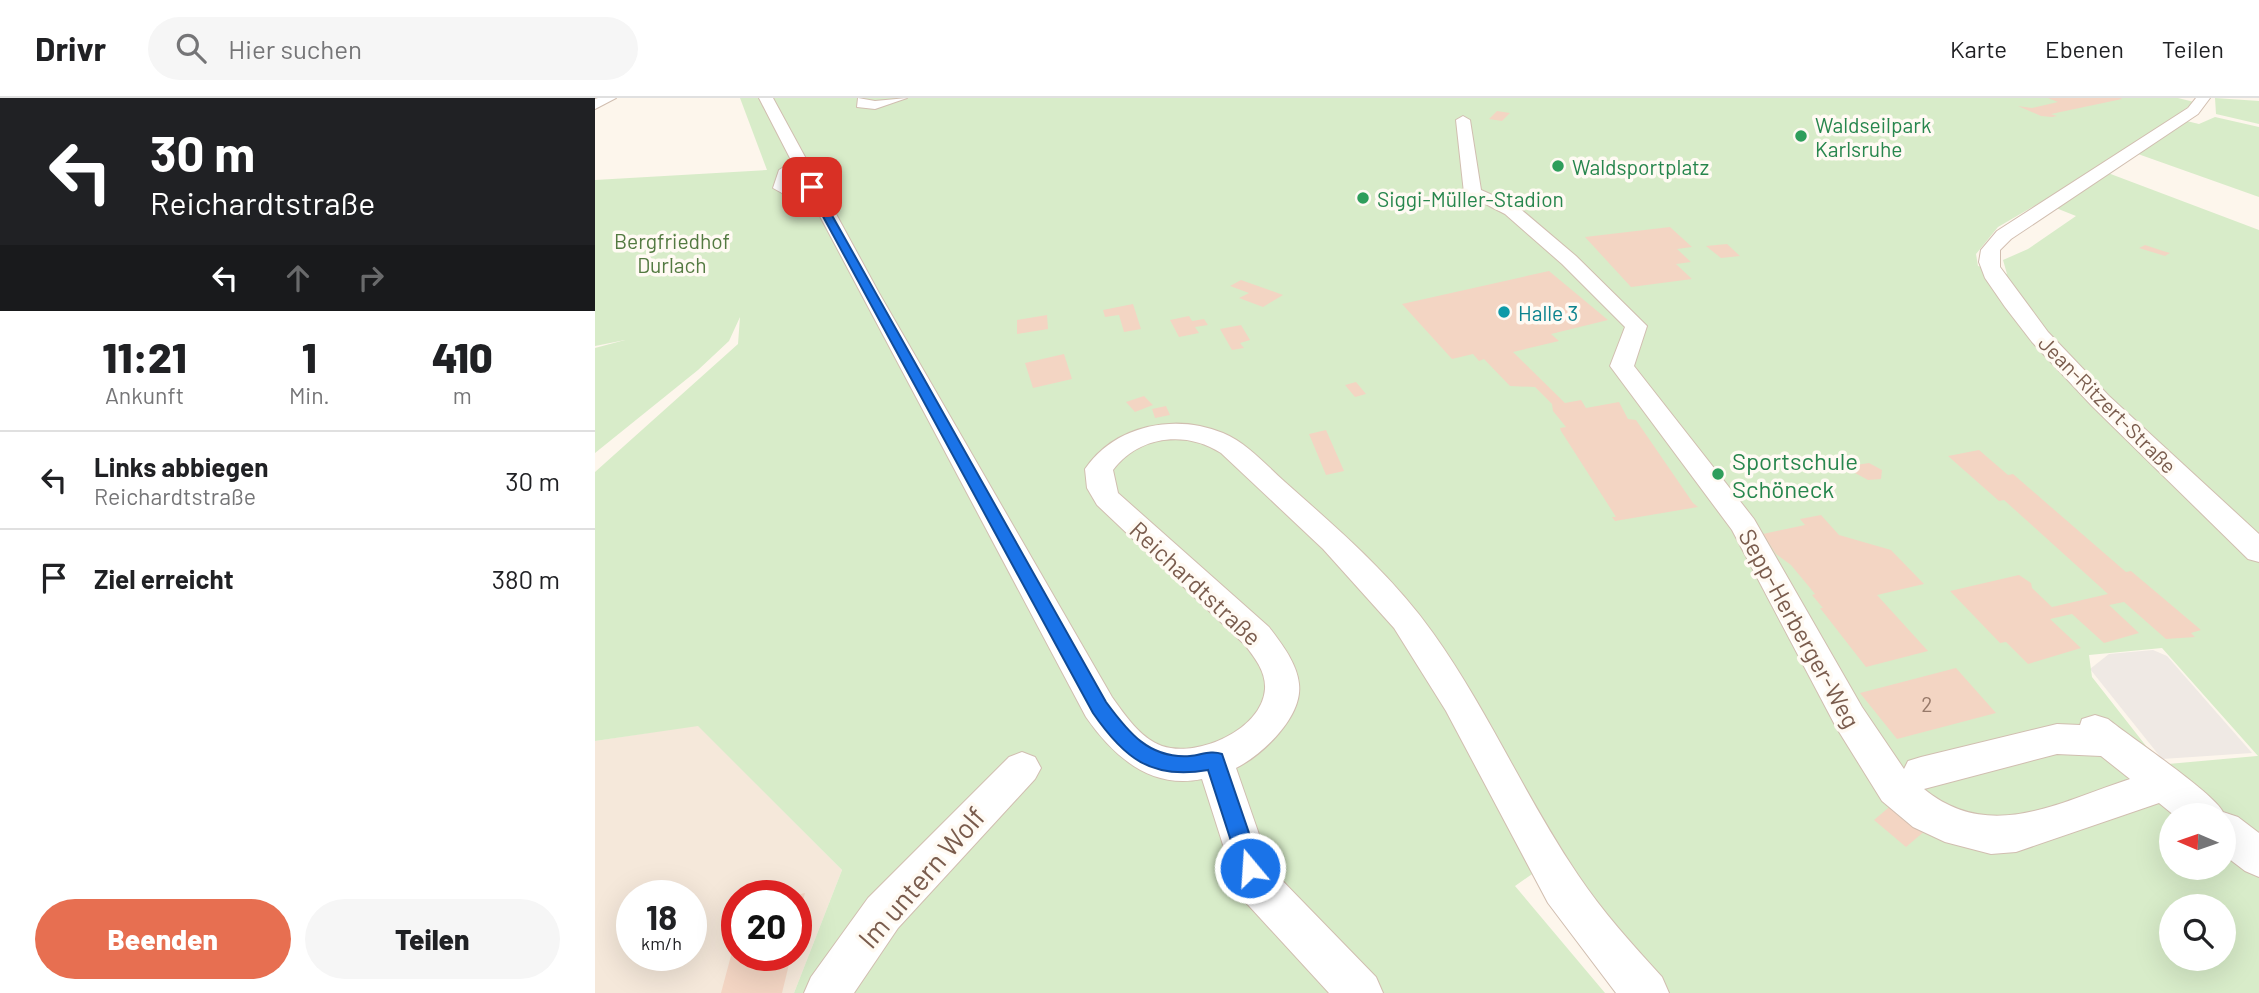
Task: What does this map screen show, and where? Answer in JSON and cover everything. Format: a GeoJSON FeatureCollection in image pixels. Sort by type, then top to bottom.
{"type":"FeatureCollection","features":[{"type":"Feature","properties":{"kind":"street"},"geometry":{"type":"LineString","coordinates":[[595,105],[609,98]]}},
{"type":"Feature","properties":{"kind":"street","name":"Reichardtstraße"},"geometry":{"type":"LineString","coordinates":[[766,98],[1099,707],[1121,738],[1140,753],[1165,763],[1189,765],[1215,760],[1242,747],[1258,735],[1280,701],[1283,684],[1271,654],[1257,636],[1120,513],[1101,488],[1099,469],[1115,449],[1138,438],[1160,433],[1195,433],[1225,445],[1322,531],[1378,589],[1420,640],[1450,688],[1528,833],[1565,892],[1646,993]]}},
{"type":"Feature","properties":{"kind":"street"},"geometry":{"type":"LineString","coordinates":[[865,98],[862,104],[875,106],[900,98]]}},
{"type":"Feature","properties":{"kind":"street","name":"Jean-Ritzert-Straße"},"geometry":{"type":"LineString","coordinates":[[2203,98],[2193,111],[2004,235],[1991,249],[1989,262],[2010,299],[2067,370],[2151,451],[2213,505],[2259,552]]}},
{"type":"Feature","properties":{"kind":"street","name":"Sepp-Herberger-Weg"},"geometry":{"type":"LineString","coordinates":[[1463,120],[1473,193],[1511,210],[1569,260],[1636,326],[1622,366],[1744,526],[1849,717],[1903,796],[1940,822],[1991,836],[2016,834],[2165,784]]}},
{"type":"Feature","properties":{"kind":"street"},"geometry":{"type":"LineString","coordinates":[[782,188],[785,174],[800,164]]}},
{"type":"Feature","properties":{"kind":"street"},"geometry":{"type":"LineString","coordinates":[[1921,773],[2097,731],[2189,803]]}},
{"type":"Feature","properties":{"kind":"street"},"geometry":{"type":"LineString","coordinates":[[1215,760],[1254,881],[1360,993]]}},
{"type":"Feature","properties":{"kind":"street","name":"Im untern Wolf"},"geometry":{"type":"LineString","coordinates":[[827,993],[883,912],[1023,768]]}},
{"type":"Feature","properties":{"kind":"street"},"geometry":{"type":"LineString","coordinates":[[2237,841],[2259,858]]}},
{"type":"Feature","properties":{"kind":"shaded area"},"geometry":{"type":"Polygon","coordinates":[[[2153,650],[2167,656],[2252,753],[2162,759],[2090,669],[2109,654],[2153,650]]]}},
{"type":"Feature","properties":{"kind":"shaded area"},"geometry":{"type":"Polygon","coordinates":[[[698,725],[842,870],[812,947],[812,880],[721,880],[721,971],[803,971],[794,993],[595,993],[595,741],[698,725]]]}},
{"type":"Feature","properties":{"kind":"green space","name":"Bergfriedhof Durlach"},"geometry":{"type":"Polygon","coordinates":[[[740,98],[2178,98],[2194,102],[2174,118],[2199,124],[2215,117],[2259,127],[2259,197],[2138,154],[2108,173],[2259,230],[2259,993],[1637,993],[1535,872],[1515,886],[1605,993],[794,993],[803,971],[812,971],[812,947],[842,870],[698,726],[595,741],[595,472],[738,344],[740,317],[729,341],[698,370],[595,453],[595,348],[625,340],[595,346],[595,180],[767,170],[740,98]],[[2041,202],[1998,227],[1976,254],[1978,266],[2007,274],[2003,260],[2028,249],[2076,216],[2041,202]],[[2162,648],[2089,655],[2092,677],[2150,751],[2168,764],[2258,756],[2162,648]]]}},
{"type":"Feature","properties":{"kind":"green space"},"geometry":{"type":"Polygon","coordinates":[[[2215,98],[2259,101],[2259,124],[2216,114],[2215,98]]]}},
{"type":"Feature","properties":{"kind":"building"},"geometry":{"type":"Polygon","coordinates":[[[2048,98],[2122,99],[2051,114],[2057,116],[2052,117],[2041,116],[2018,106],[2032,108],[2058,102],[2048,98]]]}},
{"type":"Feature","properties":{"kind":"building"},"geometry":{"type":"Polygon","coordinates":[[[1497,111],[1510,113],[1502,121],[1489,119],[1497,111]]]}},
{"type":"Feature","properties":{"kind":"building"},"geometry":{"type":"Polygon","coordinates":[[[1670,227],[1692,247],[1677,249],[1691,262],[1676,264],[1692,279],[1631,287],[1585,237],[1670,227]]]}},
{"type":"Feature","properties":{"kind":"building"},"geometry":{"type":"Polygon","coordinates":[[[1727,244],[1740,256],[1721,258],[1706,246],[1727,244]]]}},
{"type":"Feature","properties":{"kind":"building"},"geometry":{"type":"Polygon","coordinates":[[[2145,245],[2170,253],[2165,256],[2139,248],[2145,245]]]}},
{"type":"Feature","properties":{"kind":"building"},"geometry":{"type":"Polygon","coordinates":[[[1549,271],[1608,320],[1551,334],[1559,341],[1513,352],[1565,403],[1581,400],[1586,408],[1619,402],[1628,419],[1636,420],[1698,507],[1615,521],[1612,517],[1616,517],[1561,431],[1560,428],[1566,427],[1553,411],[1552,404],[1535,387],[1510,386],[1484,359],[1479,361],[1473,354],[1452,359],[1402,304],[1549,271]]]}},
{"type":"Feature","properties":{"kind":"building"},"geometry":{"type":"Polygon","coordinates":[[[1241,280],[1283,295],[1263,307],[1239,298],[1249,293],[1230,286],[1241,280]]]}},
{"type":"Feature","properties":{"kind":"building"},"geometry":{"type":"Polygon","coordinates":[[[1133,304],[1141,329],[1124,332],[1119,315],[1105,317],[1103,310],[1133,304]]]}},
{"type":"Feature","properties":{"kind":"building"},"geometry":{"type":"Polygon","coordinates":[[[1047,315],[1048,329],[1017,334],[1017,320],[1047,315]]]}},
{"type":"Feature","properties":{"kind":"building"},"geometry":{"type":"Polygon","coordinates":[[[1189,316],[1192,321],[1204,319],[1208,325],[1195,327],[1199,333],[1179,337],[1170,320],[1189,316]]]}},
{"type":"Feature","properties":{"kind":"building"},"geometry":{"type":"Polygon","coordinates":[[[1241,325],[1250,340],[1240,343],[1244,348],[1232,350],[1220,329],[1241,325]]]}},
{"type":"Feature","properties":{"kind":"building"},"geometry":{"type":"Polygon","coordinates":[[[1064,354],[1072,379],[1033,388],[1025,363],[1064,354]]]}},
{"type":"Feature","properties":{"kind":"building"},"geometry":{"type":"Polygon","coordinates":[[[1356,382],[1366,394],[1355,397],[1345,385],[1356,382]]]}},
{"type":"Feature","properties":{"kind":"building"},"geometry":{"type":"Polygon","coordinates":[[[1144,396],[1153,405],[1135,412],[1126,402],[1144,396]]]}},
{"type":"Feature","properties":{"kind":"building"},"geometry":{"type":"Polygon","coordinates":[[[1166,406],[1170,415],[1155,418],[1152,409],[1166,406]]]}},
{"type":"Feature","properties":{"kind":"building"},"geometry":{"type":"Polygon","coordinates":[[[1326,430],[1344,471],[1326,475],[1309,434],[1326,430]]]}},
{"type":"Feature","properties":{"kind":"building"},"geometry":{"type":"Polygon","coordinates":[[[1979,450],[2008,475],[2013,474],[2126,572],[2131,571],[2201,630],[2191,633],[2195,637],[2166,639],[2124,602],[2109,605],[2139,633],[2104,643],[2072,614],[2050,619],[2081,648],[2028,664],[2006,642],[2000,643],[1950,591],[2019,575],[2031,583],[2032,588],[2052,607],[2108,594],[2004,500],[1999,501],[1948,456],[1979,450]]]}},
{"type":"Feature","properties":{"kind":"building"},"geometry":{"type":"Polygon","coordinates":[[[1869,463],[1882,470],[1881,479],[1868,480],[1855,473],[1856,465],[1869,463]]]}},
{"type":"Feature","properties":{"kind":"building"},"geometry":{"type":"Polygon","coordinates":[[[1821,515],[1839,535],[1891,550],[1924,584],[1877,595],[1928,651],[1866,667],[1820,608],[1823,608],[1812,595],[1815,594],[1791,565],[1776,554],[1763,534],[1805,525],[1800,519],[1821,515]]]}},
{"type":"Feature","properties":{"kind":"building"},"geometry":{"type":"Polygon","coordinates":[[[1956,668],[1996,713],[1897,739],[1860,693],[1956,668]]]}},
{"type":"Feature","properties":{"kind":"building"},"geometry":{"type":"Polygon","coordinates":[[[1894,803],[1926,830],[1906,847],[1874,820],[1894,803]]]}},
{"type":"Feature","properties":{"kind":"building"},"geometry":{"type":"Polygon","coordinates":[[[727,971],[787,971],[782,993],[721,993],[727,971]]]}},
{"type":"Feature","properties":{"kind":"place","name":"Waldseilpark Karlsruhe"},"geometry":{"type":"Point","coordinates":[1801,136]}},
{"type":"Feature","properties":{"kind":"place","name":"Waldsportplatz"},"geometry":{"type":"Point","coordinates":[1558,166]}},
{"type":"Feature","properties":{"kind":"place","name":"Siggi-Müller-Stadion"},"geometry":{"type":"Point","coordinates":[1363,198]}},
{"type":"Feature","properties":{"kind":"place","name":"Halle 3"},"geometry":{"type":"Point","coordinates":[1504,312]}},
{"type":"Feature","properties":{"kind":"place","name":"Sportschule Schöneck"},"geometry":{"type":"Point","coordinates":[1718,474]}},
{"type":"Feature","properties":{"kind":"route"},"geometry":{"type":"LineString","coordinates":[[812,187],[1099,707],[1121,738],[1140,753],[1165,763],[1189,765],[1215,760],[1250,868]]}}]}
